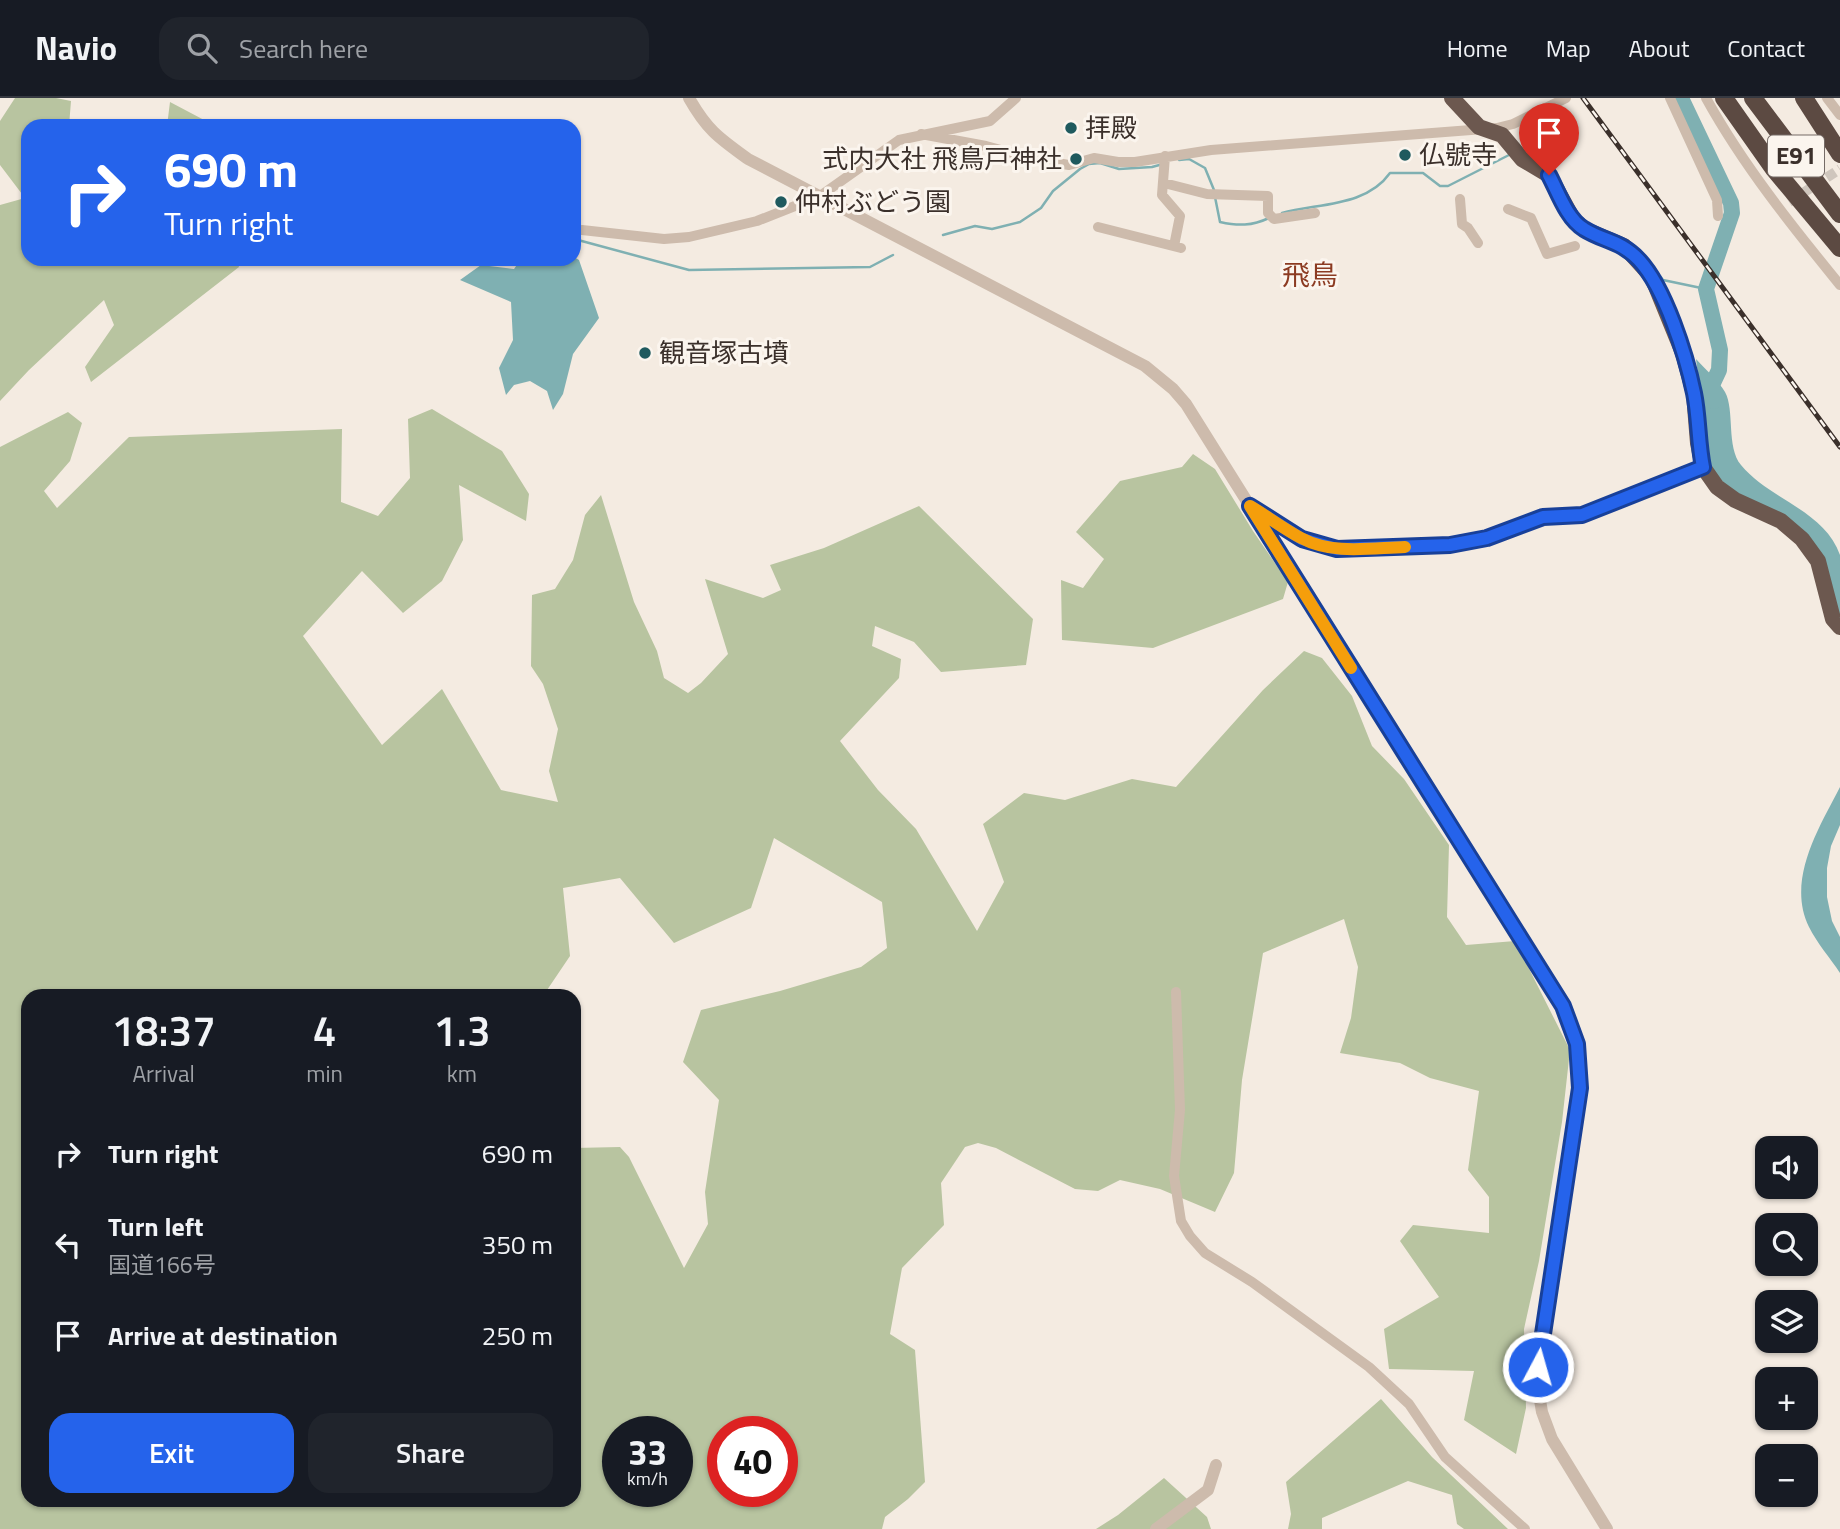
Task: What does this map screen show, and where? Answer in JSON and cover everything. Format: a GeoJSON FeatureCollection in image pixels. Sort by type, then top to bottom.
{"type":"FeatureCollection","features":[{"type":"Feature","properties":{"kind":"highway"},"geometry":{"type":"LineString","coordinates":[[1452,98],[1479,127],[1502,135],[1519,155],[1549,175],[1578,224],[1624,246],[1652,277],[1683,353],[1692,384],[1703,467],[1717,487],[1735,500],[1781,521],[1802,539],[1818,561],[1833,619],[1840,627]]}},
{"type":"Feature","properties":{"kind":"highway"},"geometry":{"type":"LineString","coordinates":[[1724,98],[1774,169],[1840,248]]}},
{"type":"Feature","properties":{"kind":"highway","name":"E91"},"geometry":{"type":"LineString","coordinates":[[1753,98],[1840,214]]}},
{"type":"Feature","properties":{"kind":"highway","name":"E91"},"geometry":{"type":"LineString","coordinates":[[1761,98],[1840,207]]}},
{"type":"Feature","properties":{"kind":"highway"},"geometry":{"type":"LineString","coordinates":[[1804,98],[1840,154]]}},
{"type":"Feature","properties":{"kind":"street"},"geometry":{"type":"LineString","coordinates":[[689,98],[703,122],[716,136],[748,159],[1145,366],[1174,389],[1186,404],[1563,1006],[1577,1044],[1580,1088],[1541,1339],[1538,1388],[1542,1412],[1552,1438],[1607,1529]]}},
{"type":"Feature","properties":{"kind":"street"},"geometry":{"type":"LineString","coordinates":[[582,230],[664,239],[689,237],[757,222],[820,196],[900,140],[990,121],[1016,98]]}},
{"type":"Feature","properties":{"kind":"street"},"geometry":{"type":"LineString","coordinates":[[921,134],[1069,165],[1094,158],[1135,164],[1294,143],[1513,124],[1566,98]]}},
{"type":"Feature","properties":{"kind":"street"},"geometry":{"type":"LineString","coordinates":[[1670,98],[1717,200],[1718,216]]}},
{"type":"Feature","properties":{"kind":"street"},"geometry":{"type":"LineString","coordinates":[[1706,98],[1724,131],[1785,205],[1840,285]]}},
{"type":"Feature","properties":{"kind":"street"},"geometry":{"type":"LineString","coordinates":[[1827,98],[1840,116]]}},
{"type":"Feature","properties":{"kind":"street"},"geometry":{"type":"LineString","coordinates":[[1098,227],[1177,247],[1180,216],[1162,195],[1165,161]]}},
{"type":"Feature","properties":{"kind":"street"},"geometry":{"type":"LineString","coordinates":[[1164,183],[1207,194],[1268,196],[1271,216],[1315,213]]}},
{"type":"Feature","properties":{"kind":"street"},"geometry":{"type":"LineString","coordinates":[[1461,199],[1462,224],[1478,243]]}},
{"type":"Feature","properties":{"kind":"street"},"geometry":{"type":"LineString","coordinates":[[1508,209],[1531,218],[1547,254],[1575,246]]}},
{"type":"Feature","properties":{"kind":"street"},"geometry":{"type":"LineString","coordinates":[[1250,506],[1302,539],[1328,547],[1351,550],[1450,545],[1487,538],[1543,517],[1582,515],[1703,467]]}},
{"type":"Feature","properties":{"kind":"street"},"geometry":{"type":"LineString","coordinates":[[1176,992],[1180,1110],[1174,1176],[1181,1221],[1190,1236],[1205,1253],[1252,1282],[1369,1367],[1409,1404],[1446,1457],[1525,1529]]}},
{"type":"Feature","properties":{"kind":"street"},"geometry":{"type":"LineString","coordinates":[[1156,1529],[1208,1490],[1216,1465]]}},
{"type":"Feature","properties":{"kind":"green space"},"geometry":{"type":"Polygon","coordinates":[[[15,98],[56,98],[71,101],[70,119],[21,119],[21,193],[0,165],[0,121],[15,98]]]}},
{"type":"Feature","properties":{"kind":"green space"},"geometry":{"type":"Polygon","coordinates":[[[170,102],[202,119],[168,119],[170,102]]]}},
{"type":"Feature","properties":{"kind":"green space"},"geometry":{"type":"Polygon","coordinates":[[[21,199],[21,266],[239,267],[91,382],[85,367],[114,325],[104,300],[0,401],[0,205],[21,199]]]}},
{"type":"Feature","properties":{"kind":"green space"},"geometry":{"type":"Polygon","coordinates":[[[432,409],[502,451],[529,494],[526,521],[459,485],[463,540],[442,581],[403,613],[362,571],[303,636],[382,745],[442,689],[501,790],[558,802],[549,771],[558,729],[543,684],[531,666],[532,595],[555,589],[573,560],[585,515],[601,495],[634,602],[657,651],[664,678],[688,693],[728,654],[705,579],[763,598],[781,590],[770,565],[824,548],[919,506],[1033,619],[1026,665],[941,672],[914,642],[875,626],[872,646],[901,659],[899,678],[840,741],[878,790],[916,829],[977,931],[1004,882],[983,824],[1024,793],[1065,800],[1132,779],[1176,787],[1263,690],[1304,651],[1322,658],[1352,696],[1372,746],[1404,779],[1449,845],[1447,917],[1466,945],[1515,941],[1570,1050],[1562,1122],[1539,1261],[1524,1329],[1526,1408],[1516,1454],[1464,1420],[1474,1371],[1389,1369],[1384,1329],[1439,1297],[1400,1241],[1413,1225],[1489,1233],[1489,1197],[1468,1170],[1479,1091],[1430,1078],[1400,1063],[1340,1053],[1351,1018],[1358,967],[1344,919],[1263,953],[1242,1080],[1234,1173],[1215,1212],[1160,1189],[1120,1180],[1098,1191],[1075,1189],[996,1148],[978,1143],[965,1147],[941,1183],[944,1225],[902,1268],[890,1334],[915,1350],[925,1482],[885,1517],[882,1529],[0,1529],[0,447],[68,412],[82,423],[70,461],[44,491],[57,508],[129,437],[342,429],[341,502],[378,516],[410,478],[408,419],[432,409]]]}},
{"type":"Feature","properties":{"kind":"green space"},"geometry":{"type":"Polygon","coordinates":[[[1193,454],[1215,469],[1288,582],[1283,599],[1153,648],[1062,640],[1061,580],[1083,588],[1104,559],[1076,532],[1120,481],[1182,467],[1193,454]]]}},
{"type":"Feature","properties":{"kind":"green space"},"geometry":{"type":"Polygon","coordinates":[[[1381,1399],[1432,1457],[1508,1529],[1464,1529],[1457,1524],[1452,1495],[1408,1481],[1322,1518],[1322,1529],[1288,1529],[1291,1514],[1286,1482],[1381,1399]]]}},
{"type":"Feature","properties":{"kind":"green space"},"geometry":{"type":"Polygon","coordinates":[[[1164,1478],[1207,1517],[1211,1529],[1096,1529],[1118,1515],[1164,1478]]]}},
{"type":"Feature","properties":{"kind":"water"},"geometry":{"type":"Polygon","coordinates":[[[480,266],[514,269],[516,266],[581,266],[599,318],[573,354],[563,394],[553,410],[547,391],[530,381],[514,385],[506,395],[499,368],[513,340],[511,302],[460,280],[480,266]]]}},
{"type":"Feature","properties":{"kind":"water"},"geometry":{"type":"Polygon","coordinates":[[[1696,359],[1725,392],[1730,408],[1734,449],[1741,465],[1766,488],[1809,516],[1832,540],[1840,555],[1840,624],[1821,557],[1730,490],[1709,466],[1696,359]]]}},
{"type":"Feature","properties":{"kind":"water"},"geometry":{"type":"Polygon","coordinates":[[[1840,787],[1840,825],[1831,846],[1827,868],[1827,897],[1832,921],[1840,937],[1840,973],[1809,927],[1801,891],[1808,855],[1840,787]]]}},
{"type":"Feature","properties":{"kind":"waterway"},"geometry":{"type":"LineString","coordinates":[[1681,98],[1731,203],[1732,213],[1706,289],[1720,350],[1719,370],[1712,385],[1714,401]]}},
{"type":"Feature","properties":{"kind":"waterway"},"geometry":{"type":"LineString","coordinates":[[1282,213],[1355,198],[1380,184],[1390,173],[1423,173],[1440,186],[1448,186],[1509,155]]}},
{"type":"Feature","properties":{"kind":"waterway"},"geometry":{"type":"LineString","coordinates":[[1179,160],[1189,159],[1205,168],[1214,190]]}},
{"type":"Feature","properties":{"kind":"waterway"},"geometry":{"type":"LineString","coordinates":[[943,235],[975,226],[992,229],[1020,222],[1041,208],[1053,191],[1089,164],[1100,163],[1119,169],[1163,164]]}},
{"type":"Feature","properties":{"kind":"waterway"},"geometry":{"type":"LineString","coordinates":[[1215,197],[1220,222],[1245,224],[1269,218]]}},
{"type":"Feature","properties":{"kind":"waterway"},"geometry":{"type":"LineString","coordinates":[[581,241],[689,270],[870,267],[893,255]]}},
{"type":"Feature","properties":{"kind":"waterway"},"geometry":{"type":"LineString","coordinates":[[1660,276],[1663,280],[1706,289]]}},
{"type":"Feature","properties":{"kind":"tunnel"},"geometry":{"type":"LineString","coordinates":[[1789,202],[1840,169]]}},
{"type":"Feature","properties":{"kind":"railway"},"geometry":{"type":"LineString","coordinates":[[1583,98],[1840,447]]}},
{"type":"Feature","properties":{"kind":"slow traffic"},"geometry":{"type":"LineString","coordinates":[[1351,668],[1250,506],[1302,539],[1319,545],[1351,550],[1405,547]]}},
{"type":"Feature","properties":{"kind":"place","name":"拝殿"},"geometry":{"type":"Point","coordinates":[1071,128]}},
{"type":"Feature","properties":{"kind":"place","name":"仏號寺"},"geometry":{"type":"Point","coordinates":[1405,155]}},
{"type":"Feature","properties":{"kind":"place","name":"式内大社 飛鳥戸神社"},"geometry":{"type":"Point","coordinates":[1076,159]}},
{"type":"Feature","properties":{"kind":"place","name":"仲村ぶどう園"},"geometry":{"type":"Point","coordinates":[781,202]}},
{"type":"Feature","properties":{"kind":"place","name":"観音塚古墳"},"geometry":{"type":"Point","coordinates":[645,353]}},
{"type":"Feature","properties":{"kind":"district","name":"飛鳥"},"geometry":{"type":"Point","coordinates":[1310,275]}},
{"type":"Feature","properties":{"kind":"route"},"geometry":{"type":"LineString","coordinates":[[1538,1367],[1580,1088],[1577,1044],[1563,1006],[1250,506],[1302,539],[1337,549],[1450,545],[1487,538],[1543,517],[1582,515],[1703,467],[1694,394],[1683,353],[1652,277],[1624,246],[1584,229],[1573,219],[1549,175]]}}]}
